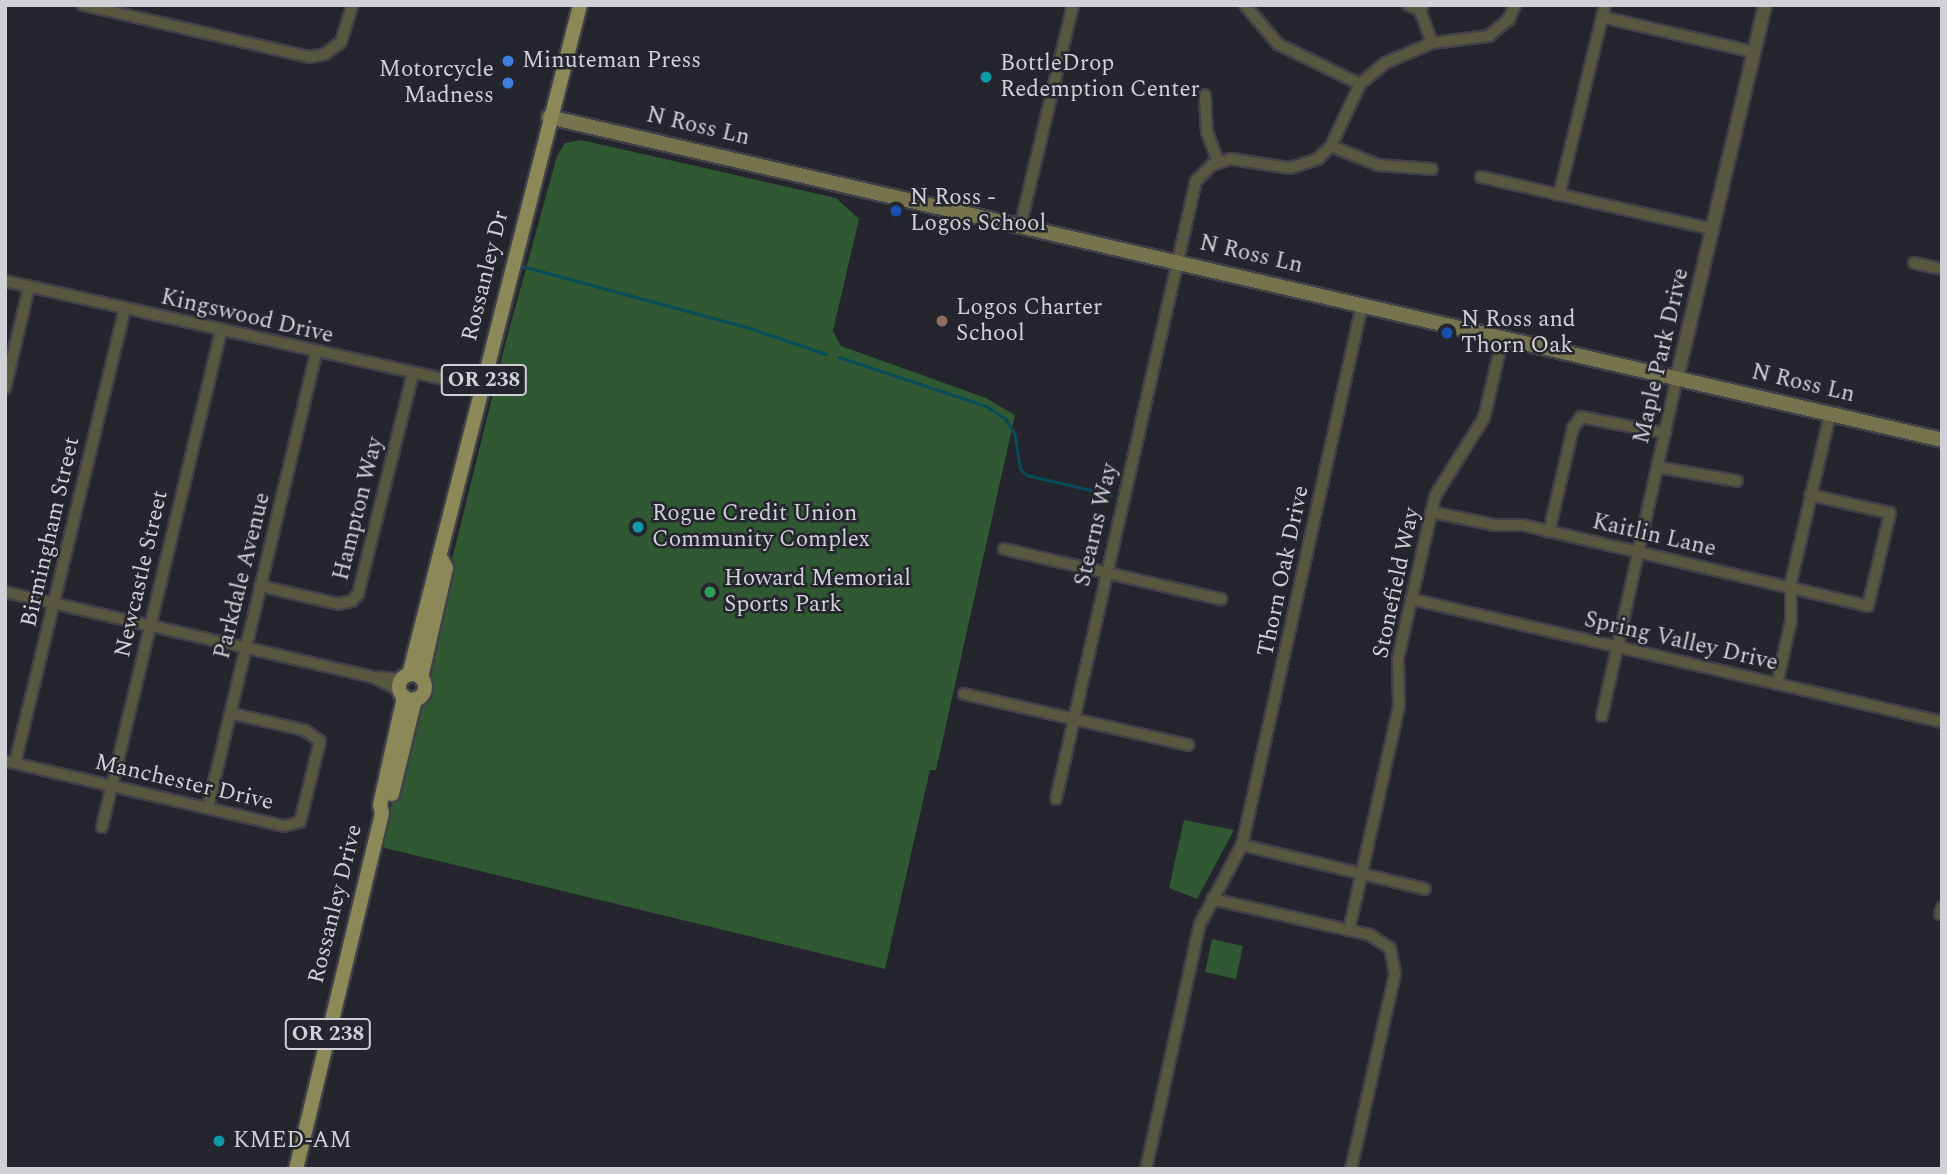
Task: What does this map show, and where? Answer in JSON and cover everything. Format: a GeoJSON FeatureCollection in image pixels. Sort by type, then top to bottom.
{"type":"FeatureCollection","features":[{"type":"Feature","properties":{"kind":"main road","name":"Rossanley Dr"},"geometry":{"type":"LineString","coordinates":[[442,560],[548,117],[580,5]]}},
{"type":"Feature","properties":{"kind":"main road","name":"N Ross Ln"},"geometry":{"type":"LineString","coordinates":[[548,117],[1021,223],[1942,440]]}},
{"type":"Feature","properties":{"kind":"main road","name":"Rossanley Drive"},"geometry":{"type":"LineString","coordinates":[[296,1169],[382,813],[380,805],[409,686],[446,568],[442,560]]}},
{"type":"Feature","properties":{"kind":"street"},"geometry":{"type":"LineString","coordinates":[[83,5],[301,55],[331,50],[345,36],[352,5]]}},
{"type":"Feature","properties":{"kind":"street"},"geometry":{"type":"LineString","coordinates":[[1021,223],[1073,5]]}},
{"type":"Feature","properties":{"kind":"street"},"geometry":{"type":"LineString","coordinates":[[1245,5],[1278,44],[1360,84]]}},
{"type":"Feature","properties":{"kind":"street"},"geometry":{"type":"LineString","coordinates":[[1408,5],[1421,8],[1432,43]]}},
{"type":"Feature","properties":{"kind":"street"},"geometry":{"type":"LineString","coordinates":[[1205,95],[1208,132],[1218,162],[1244,160],[1298,167],[1318,159],[1331,146],[1360,84],[1396,56],[1432,43],[1489,36],[1509,19],[1515,5]]}},
{"type":"Feature","properties":{"kind":"street"},"geometry":{"type":"LineString","coordinates":[[1559,195],[1605,5]]}},
{"type":"Feature","properties":{"kind":"street","name":"Maple Park Drive"},"geometry":{"type":"LineString","coordinates":[[1602,716],[1765,5]]}},
{"type":"Feature","properties":{"kind":"street"},"geometry":{"type":"LineString","coordinates":[[1602,17],[1754,52]]}},
{"type":"Feature","properties":{"kind":"street"},"geometry":{"type":"LineString","coordinates":[[1331,146],[1378,165],[1432,169]]}},
{"type":"Feature","properties":{"kind":"street","name":"Stearns Way"},"geometry":{"type":"LineString","coordinates":[[1056,799],[1175,260],[1196,181],[1218,162]]}},
{"type":"Feature","properties":{"kind":"street"},"geometry":{"type":"LineString","coordinates":[[1481,177],[1713,229]]}},
{"type":"Feature","properties":{"kind":"street"},"geometry":{"type":"LineString","coordinates":[[1914,263],[1942,269]]}},
{"type":"Feature","properties":{"kind":"street","name":"Kingswood Drive"},"geometry":{"type":"LineString","coordinates":[[5,281],[316,353],[482,388]]}},
{"type":"Feature","properties":{"kind":"street"},"geometry":{"type":"LineString","coordinates":[[5,388],[29,287]]}},
{"type":"Feature","properties":{"kind":"street","name":"Thorn Oak Drive"},"geometry":{"type":"LineString","coordinates":[[1146,1169],[1199,924],[1242,845],[1362,304]]}},
{"type":"Feature","properties":{"kind":"street","name":"Birmingham Street"},"geometry":{"type":"LineString","coordinates":[[10,762],[54,603],[125,309]]}},
{"type":"Feature","properties":{"kind":"street","name":"Newcastle Street"},"geometry":{"type":"LineString","coordinates":[[102,827],[220,331]]}},
{"type":"Feature","properties":{"kind":"street","name":"Stonefield Way"},"geometry":{"type":"LineString","coordinates":[[1349,930],[1399,706],[1398,658],[1431,512],[1441,482],[1484,418],[1503,338]]}},
{"type":"Feature","properties":{"kind":"street","name":"Parkdale Avenue"},"geometry":{"type":"LineString","coordinates":[[208,807],[316,353]]}},
{"type":"Feature","properties":{"kind":"street","name":"Hampton Way"},"geometry":{"type":"LineString","coordinates":[[260,586],[338,604],[352,601],[358,594],[413,374]]}},
{"type":"Feature","properties":{"kind":"street"},"geometry":{"type":"LineString","coordinates":[[1777,684],[1791,621],[1791,587],[1830,414]]}},
{"type":"Feature","properties":{"kind":"street"},"geometry":{"type":"LineString","coordinates":[[1549,532],[1573,428],[1581,417],[1665,433]]}},
{"type":"Feature","properties":{"kind":"street"},"geometry":{"type":"LineString","coordinates":[[1657,467],[1737,481]]}},
{"type":"Feature","properties":{"kind":"street","name":"Kaitlin Lane"},"geometry":{"type":"LineString","coordinates":[[1431,512],[1549,532],[1868,606],[1890,513],[1810,495]]}},
{"type":"Feature","properties":{"kind":"street"},"geometry":{"type":"LineString","coordinates":[[1004,549],[1221,599]]}},
{"type":"Feature","properties":{"kind":"street"},"geometry":{"type":"LineString","coordinates":[[5,592],[409,686]]}},
{"type":"Feature","properties":{"kind":"street","name":"Spring Valley Drive"},"geometry":{"type":"LineString","coordinates":[[1411,599],[1942,722]]}},
{"type":"Feature","properties":{"kind":"street"},"geometry":{"type":"LineString","coordinates":[[964,694],[1188,745]]}},
{"type":"Feature","properties":{"kind":"street","name":"Manchester Drive"},"geometry":{"type":"LineString","coordinates":[[10,762],[284,826],[300,822],[321,750],[320,741],[304,730],[230,713]]}},
{"type":"Feature","properties":{"kind":"street"},"geometry":{"type":"LineString","coordinates":[[1242,845],[1424,889]]}},
{"type":"Feature","properties":{"kind":"street"},"geometry":{"type":"LineString","coordinates":[[1212,899],[1370,935],[1390,948],[1395,974],[1350,1169]]}},
{"type":"Feature","properties":{"kind":"green space","name":"Howard Memorial Sports Park"},"geometry":{"type":"Polygon","coordinates":[[[581,140],[836,198],[859,219],[833,331],[841,346],[986,398],[1015,415],[936,770],[930,770],[885,969],[381,847],[506,341],[557,156],[565,143],[581,140]]]}},
{"type":"Feature","properties":{"kind":"green space"},"geometry":{"type":"Polygon","coordinates":[[[1184,820],[1234,830],[1197,899],[1169,888],[1184,820]]]}},
{"type":"Feature","properties":{"kind":"green space"},"geometry":{"type":"Polygon","coordinates":[[[1212,939],[1243,946],[1236,979],[1205,972],[1212,939]]]}},
{"type":"Feature","properties":{"kind":"waterway"},"geometry":{"type":"LineString","coordinates":[[522,266],[747,327],[826,354]]}},
{"type":"Feature","properties":{"kind":"waterway"},"geometry":{"type":"LineString","coordinates":[[839,357],[986,406],[1006,419],[1015,434],[1021,470],[1027,475],[1112,495]]}},
{"type":"Feature","properties":{"kind":"place","name":"Minuteman Press"},"geometry":{"type":"Point","coordinates":[508,61]}},
{"type":"Feature","properties":{"kind":"place","name":"BottleDrop Redemption Center"},"geometry":{"type":"Point","coordinates":[986,77]}},
{"type":"Feature","properties":{"kind":"place","name":"Motorcycle Madness"},"geometry":{"type":"Point","coordinates":[508,83]}},
{"type":"Feature","properties":{"kind":"place","name":"N Ross - Logos School"},"geometry":{"type":"Point","coordinates":[896,211]}},
{"type":"Feature","properties":{"kind":"place","name":"Logos Charter School"},"geometry":{"type":"Point","coordinates":[942,321]}},
{"type":"Feature","properties":{"kind":"place","name":"N Ross and Thorn Oak"},"geometry":{"type":"Point","coordinates":[1447,333]}},
{"type":"Feature","properties":{"kind":"place","name":"Rogue Credit Union Community Complex"},"geometry":{"type":"Point","coordinates":[638,527]}},
{"type":"Feature","properties":{"kind":"place","name":"Howard Memorial Sports Park"},"geometry":{"type":"Point","coordinates":[710,592]}},
{"type":"Feature","properties":{"kind":"place","name":"KMED-AM"},"geometry":{"type":"Point","coordinates":[219,1141]}}]}
